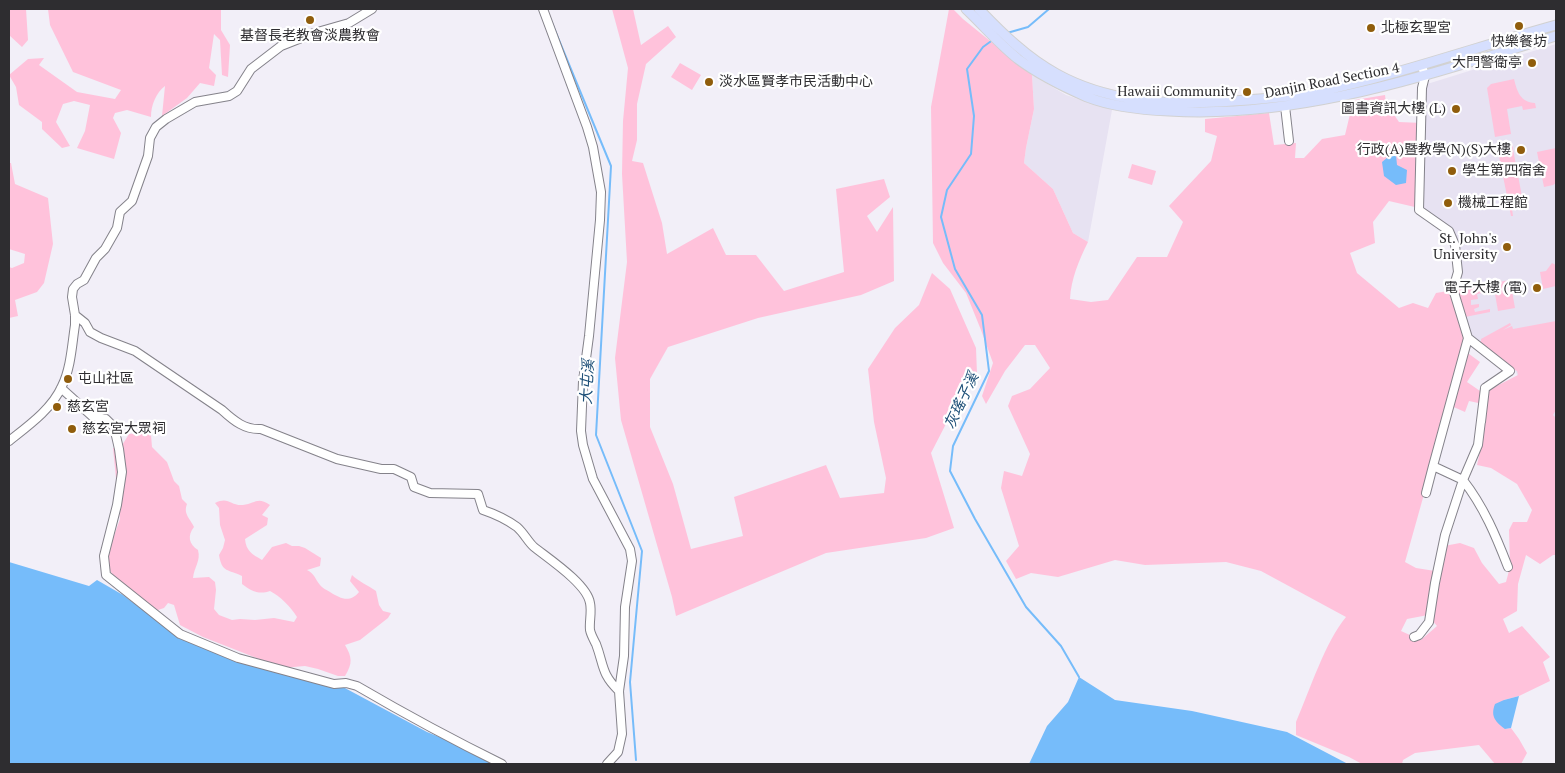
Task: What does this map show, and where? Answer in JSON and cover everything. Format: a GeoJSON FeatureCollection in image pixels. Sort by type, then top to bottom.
{"type":"FeatureCollection","features":[{"type":"Feature","properties":{"kind":"main road"},"geometry":{"type":"LineString","coordinates":[[966,9],[990,26],[1008,44]]}},
{"type":"Feature","properties":{"kind":"main road"},"geometry":{"type":"LineString","coordinates":[[979,9],[990,26]]}},
{"type":"Feature","properties":{"kind":"main road","name":"Danjin Road Section 4"},"geometry":{"type":"LineString","coordinates":[[1008,44],[1057,74],[1092,89],[1124,98],[1159,103],[1199,103],[1283,97],[1315,92],[1422,66],[1556,25]]}},
{"type":"Feature","properties":{"kind":"main road","name":"Danjin Road Section 4"},"geometry":{"type":"LineString","coordinates":[[1008,44],[1018,58],[1048,77],[1089,98],[1140,110],[1198,113],[1285,106],[1374,90],[1556,36]]}},
{"type":"Feature","properties":{"kind":"street"},"geometry":{"type":"LineString","coordinates":[[9,442],[40,416],[62,388],[69,361],[75,315],[72,297],[74,289],[77,284],[84,280],[96,258],[106,249],[117,228],[120,212],[132,202],[148,156],[150,138],[156,127],[178,111],[195,102],[229,96],[238,91],[251,69],[280,46],[314,33],[349,24],[372,9]]}},
{"type":"Feature","properties":{"kind":"street"},"geometry":{"type":"LineString","coordinates":[[543,9],[554,34],[587,127],[593,147],[601,192],[589,336],[583,381],[581,431],[593,479],[630,549],[632,561],[625,607],[624,656],[618,691],[622,734],[618,752],[607,764]]}},
{"type":"Feature","properties":{"kind":"street"},"geometry":{"type":"LineString","coordinates":[[1422,66],[1425,76],[1422,88],[1419,210],[1449,231],[1455,245],[1458,272],[1453,289],[1468,338],[1426,493]]}},
{"type":"Feature","properties":{"kind":"street"},"geometry":{"type":"LineString","coordinates":[[1285,106],[1289,141]]}},
{"type":"Feature","properties":{"kind":"street"},"geometry":{"type":"LineString","coordinates":[[75,315],[85,323],[90,332],[134,351],[222,410],[233,420],[246,426],[253,429],[262,429],[337,459],[394,469],[411,477],[414,487],[430,493],[478,494],[483,510],[495,514],[516,527],[527,537],[532,546],[562,567],[583,590],[590,602],[590,631],[597,646],[608,682],[618,691]]}},
{"type":"Feature","properties":{"kind":"street"},"geometry":{"type":"LineString","coordinates":[[1414,637],[1419,635],[1429,622],[1445,535],[1463,480],[1478,445],[1485,388],[1510,371],[1468,338]]}},
{"type":"Feature","properties":{"kind":"street"},"geometry":{"type":"LineString","coordinates":[[62,388],[92,416],[106,419],[114,427],[120,449],[122,472],[117,505],[104,556],[106,575],[116,584],[180,634],[238,658],[334,684],[346,683],[358,686],[425,726],[452,737],[502,764]]}},
{"type":"Feature","properties":{"kind":"street"},"geometry":{"type":"LineString","coordinates":[[1481,422],[1485,388]]}},
{"type":"Feature","properties":{"kind":"street"},"geometry":{"type":"LineString","coordinates":[[1433,466],[1463,480],[1477,498],[1490,523],[1508,567]]}},
{"type":"Feature","properties":{"kind":"shaded area"},"geometry":{"type":"Polygon","coordinates":[[[9,9],[26,9],[28,40],[22,47],[9,35],[9,9]]]}},
{"type":"Feature","properties":{"kind":"shaded area"},"geometry":{"type":"Polygon","coordinates":[[[48,9],[221,9],[221,30],[230,45],[228,77],[222,75],[220,40],[214,34],[209,68],[216,75],[214,86],[200,83],[187,98],[162,116],[165,86],[155,100],[151,117],[127,110],[115,113],[113,118],[121,133],[114,159],[77,148],[85,131],[90,105],[74,101],[63,104],[56,122],[70,146],[62,148],[42,129],[42,122],[19,105],[16,87],[9,75],[28,59],[44,58],[39,65],[77,92],[115,99],[121,90],[73,72],[50,25],[48,9]]]}},
{"type":"Feature","properties":{"kind":"shaded area"},"geometry":{"type":"Polygon","coordinates":[[[612,9],[633,9],[641,45],[668,26],[676,37],[646,64],[637,104],[637,140],[632,161],[643,163],[662,223],[667,254],[713,228],[726,255],[756,255],[784,291],[844,272],[836,189],[884,179],[890,197],[867,216],[877,232],[893,207],[894,281],[861,295],[758,318],[668,347],[650,379],[650,427],[673,484],[691,549],[743,536],[734,497],[826,465],[840,498],[884,493],[886,478],[874,422],[868,369],[895,328],[919,305],[932,273],[950,289],[976,348],[977,374],[949,418],[931,453],[954,528],[926,538],[826,553],[676,616],[621,420],[615,358],[627,262],[622,174],[623,121],[628,68],[612,9]]]}},
{"type":"Feature","properties":{"kind":"shaded area"},"geometry":{"type":"Polygon","coordinates":[[[949,9],[953,9],[1032,75],[1034,109],[1024,163],[1053,189],[1073,233],[1088,242],[1076,270],[1070,299],[1091,302],[1108,300],[1137,257],[1167,257],[1183,222],[1169,206],[1211,161],[1217,136],[1205,132],[1205,119],[1269,113],[1274,145],[1296,143],[1295,158],[1304,158],[1322,139],[1345,135],[1351,110],[1349,101],[1385,95],[1386,103],[1399,122],[1422,123],[1419,208],[1389,201],[1373,222],[1375,243],[1350,253],[1357,273],[1399,308],[1413,303],[1428,308],[1436,293],[1484,285],[1487,292],[1477,294],[1478,299],[1471,300],[1471,305],[1479,304],[1479,307],[1474,309],[1475,312],[1490,309],[1490,312],[1465,317],[1465,351],[1480,362],[1467,382],[1483,393],[1518,375],[1517,371],[1506,366],[1478,343],[1481,339],[1510,323],[1511,325],[1503,330],[1512,326],[1513,329],[1556,321],[1556,410],[1553,415],[1556,418],[1556,555],[1540,564],[1526,555],[1518,584],[1517,611],[1503,619],[1509,633],[1522,626],[1550,657],[1543,662],[1550,681],[1519,696],[1504,700],[1505,729],[1511,728],[1527,753],[1521,764],[1495,764],[1479,745],[1415,753],[1403,760],[1402,764],[1362,764],[1296,735],[1296,722],[1318,667],[1331,639],[1346,617],[1261,571],[1226,562],[1145,565],[1115,560],[1058,577],[1031,573],[1016,579],[1006,561],[1019,546],[1001,488],[1004,471],[1022,476],[1030,454],[1008,406],[1012,396],[1030,389],[1050,368],[1035,345],[1025,345],[1005,371],[986,404],[982,396],[993,363],[966,293],[943,263],[933,243],[931,107],[949,9]],[[1469,401],[1465,412],[1449,405],[1405,562],[1416,568],[1435,571],[1444,546],[1460,543],[1474,548],[1482,563],[1499,584],[1506,582],[1510,567],[1509,530],[1513,522],[1527,522],[1532,510],[1517,484],[1491,468],[1477,465],[1484,433],[1483,404],[1469,401]],[[1428,615],[1407,619],[1401,631],[1421,640],[1437,626],[1428,615]]]}},
{"type":"Feature","properties":{"kind":"shaded area","name":"St. John's University"},"geometry":{"type":"Polygon","coordinates":[[[1556,44],[1556,448],[1528,409],[1516,372],[1471,337],[1456,290],[1457,242],[1419,208],[1424,85],[1556,44]]]}},
{"type":"Feature","properties":{"kind":"shaded area"},"geometry":{"type":"Polygon","coordinates":[[[680,63],[701,75],[692,90],[671,77],[680,63]]]}},
{"type":"Feature","properties":{"kind":"shaded area"},"geometry":{"type":"Polygon","coordinates":[[[1032,75],[1066,95],[1112,110],[1088,242],[1073,233],[1053,189],[1024,163],[1034,109],[1032,75]]]}},
{"type":"Feature","properties":{"kind":"shaded area"},"geometry":{"type":"Polygon","coordinates":[[[1514,79],[1520,95],[1526,101],[1535,103],[1536,108],[1523,110],[1522,106],[1507,109],[1511,134],[1495,137],[1487,88],[1491,84],[1514,79]]]}},
{"type":"Feature","properties":{"kind":"shaded area"},"geometry":{"type":"Polygon","coordinates":[[[1512,144],[1524,207],[1512,209],[1513,216],[1511,216],[1497,146],[1512,144]]]}},
{"type":"Feature","properties":{"kind":"shaded area"},"geometry":{"type":"Polygon","coordinates":[[[1556,148],[1556,183],[1544,187],[1537,152],[1556,148]]]}},
{"type":"Feature","properties":{"kind":"shaded area"},"geometry":{"type":"Polygon","coordinates":[[[9,163],[11,163],[15,184],[48,198],[53,244],[44,283],[37,292],[15,300],[18,316],[9,318],[9,267],[12,268],[24,263],[25,254],[9,249],[9,163]]]}},
{"type":"Feature","properties":{"kind":"shaded area"},"geometry":{"type":"Polygon","coordinates":[[[1132,164],[1156,171],[1152,185],[1128,178],[1132,164]]]}},
{"type":"Feature","properties":{"kind":"shaded area"},"geometry":{"type":"Polygon","coordinates":[[[1552,263],[1556,265],[1556,286],[1543,289],[1540,272],[1546,271],[1552,263]]]}},
{"type":"Feature","properties":{"kind":"shaded area"},"geometry":{"type":"Polygon","coordinates":[[[1510,280],[1515,308],[1498,311],[1493,283],[1510,280]]]}},
{"type":"Feature","properties":{"kind":"shaded area"},"geometry":{"type":"Polygon","coordinates":[[[145,432],[151,435],[152,447],[167,462],[174,481],[179,486],[182,499],[187,504],[186,513],[194,527],[190,534],[190,540],[199,554],[193,578],[209,577],[215,582],[214,609],[219,615],[232,620],[274,618],[294,622],[297,617],[278,596],[270,591],[255,592],[249,589],[242,584],[242,576],[226,570],[222,565],[219,555],[225,540],[220,525],[219,508],[215,503],[220,501],[243,505],[262,501],[270,505],[262,515],[268,518],[267,525],[245,539],[250,552],[255,556],[262,560],[272,547],[286,543],[292,546],[299,546],[321,558],[320,566],[307,570],[321,586],[334,594],[349,599],[359,592],[350,581],[352,575],[376,591],[379,605],[383,611],[391,613],[388,618],[360,640],[345,645],[351,660],[345,676],[338,676],[305,666],[282,668],[203,637],[180,625],[174,605],[168,603],[164,608],[158,610],[148,608],[115,578],[109,569],[108,562],[110,547],[120,519],[113,448],[121,447],[129,434],[145,432]]]}},
{"type":"Feature","properties":{"kind":"water"},"geometry":{"type":"Polygon","coordinates":[[[1396,155],[1397,165],[1407,170],[1406,183],[1396,185],[1384,176],[1382,162],[1388,157],[1396,155]]]}},
{"type":"Feature","properties":{"kind":"water"},"geometry":{"type":"Polygon","coordinates":[[[9,562],[89,586],[97,580],[123,595],[179,637],[343,687],[427,732],[506,764],[9,764],[9,562]]]}},
{"type":"Feature","properties":{"kind":"water"},"geometry":{"type":"Polygon","coordinates":[[[1079,677],[1115,700],[1192,711],[1287,732],[1348,764],[1029,764],[1047,726],[1068,702],[1079,677]]]}},
{"type":"Feature","properties":{"kind":"water"},"geometry":{"type":"Polygon","coordinates":[[[1519,696],[1511,728],[1505,729],[1495,719],[1493,712],[1495,704],[1519,696]]]}},
{"type":"Feature","properties":{"kind":"waterway","name":"灰瑤子溪"},"geometry":{"type":"LineString","coordinates":[[1007,33],[1028,27],[1049,9]]}},
{"type":"Feature","properties":{"kind":"waterway","name":"大屯溪"},"geometry":{"type":"LineString","coordinates":[[549,16],[611,166],[596,435],[642,551],[630,682],[636,760]]}},
{"type":"Feature","properties":{"kind":"waterway","name":"灰瑤子溪"},"geometry":{"type":"LineString","coordinates":[[994,39],[983,47],[967,69],[974,116],[971,154],[947,190],[941,217],[955,269],[982,315],[989,371],[953,446],[950,471],[975,519],[1026,607],[1061,646],[1079,677]]}},
{"type":"Feature","properties":{"kind":"place","name":"基督長老教會淡農教會"},"geometry":{"type":"Point","coordinates":[310,20]}},
{"type":"Feature","properties":{"kind":"place","name":"快樂餐坊"},"geometry":{"type":"Point","coordinates":[1519,26]}},
{"type":"Feature","properties":{"kind":"place","name":"北極玄聖宮"},"geometry":{"type":"Point","coordinates":[1371,28]}},
{"type":"Feature","properties":{"kind":"place","name":"大門警衛亭"},"geometry":{"type":"Point","coordinates":[1532,63]}},
{"type":"Feature","properties":{"kind":"place","name":"淡水區賢孝市民活動中心"},"geometry":{"type":"Point","coordinates":[709,82]}},
{"type":"Feature","properties":{"kind":"place","name":"Hawaii Community"},"geometry":{"type":"Point","coordinates":[1247,92]}},
{"type":"Feature","properties":{"kind":"place","name":"圖書資訊大樓 (L)"},"geometry":{"type":"Point","coordinates":[1456,109]}},
{"type":"Feature","properties":{"kind":"place","name":"行政(A)暨教學(N)(S)大樓"},"geometry":{"type":"Point","coordinates":[1521,150]}},
{"type":"Feature","properties":{"kind":"place","name":"學生第四宿舍"},"geometry":{"type":"Point","coordinates":[1452,171]}},
{"type":"Feature","properties":{"kind":"place","name":"機械工程館"},"geometry":{"type":"Point","coordinates":[1448,203]}},
{"type":"Feature","properties":{"kind":"place","name":"St. John's University"},"geometry":{"type":"Point","coordinates":[1507,247]}},
{"type":"Feature","properties":{"kind":"place","name":"電子大樓 (電)"},"geometry":{"type":"Point","coordinates":[1537,288]}},
{"type":"Feature","properties":{"kind":"place","name":"屯山社區"},"geometry":{"type":"Point","coordinates":[68,379]}},
{"type":"Feature","properties":{"kind":"place","name":"慈玄宮"},"geometry":{"type":"Point","coordinates":[57,407]}},
{"type":"Feature","properties":{"kind":"place","name":"慈玄宮大眾祠"},"geometry":{"type":"Point","coordinates":[72,429]}}]}
